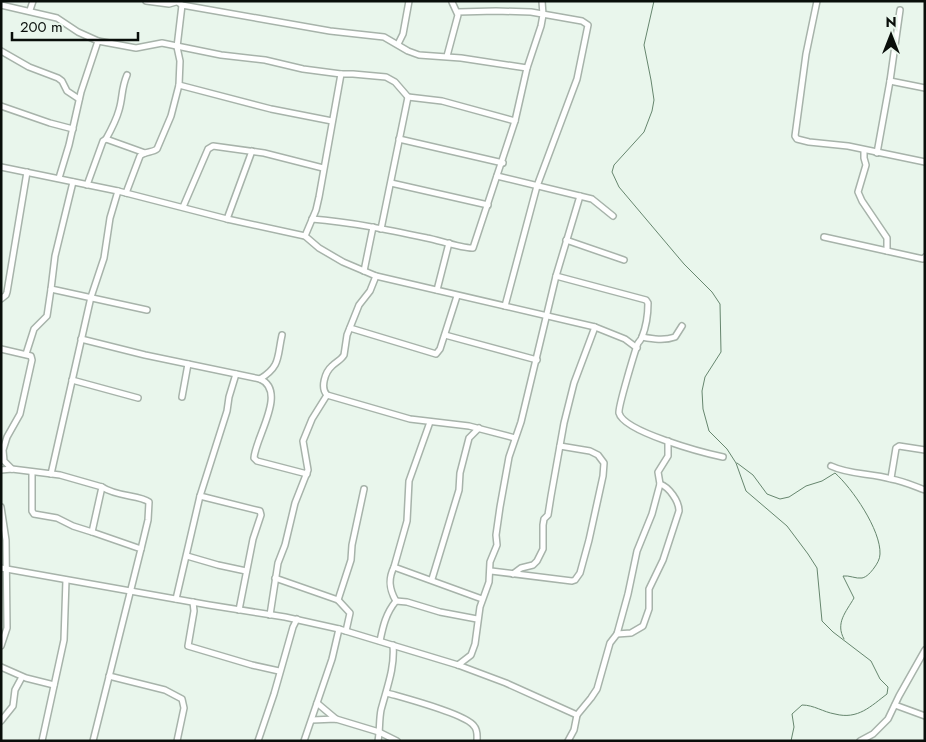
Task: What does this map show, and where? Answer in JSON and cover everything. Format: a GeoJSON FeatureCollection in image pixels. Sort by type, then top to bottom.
{"type":"FeatureCollection","features":[{"type":"Feature","properties":{"kind":"street"},"geometry":{"type":"LineString","coordinates":[[30,10],[33,1]]}},
{"type":"Feature","properties":{"kind":"street"},"geometry":{"type":"LineString","coordinates":[[146,1],[169,4],[176,2],[182,5],[330,31],[384,37],[419,55],[447,56],[527,68]]}},
{"type":"Feature","properties":{"kind":"street"},"geometry":{"type":"LineString","coordinates":[[398,44],[403,34],[409,1]]}},
{"type":"Feature","properties":{"kind":"street"},"geometry":{"type":"LineString","coordinates":[[312,219],[346,222],[473,248],[515,121],[527,68],[541,26],[543,15],[542,1]]}},
{"type":"Feature","properties":{"kind":"street"},"geometry":{"type":"LineString","coordinates":[[817,1],[806,54],[795,136],[797,139],[848,146],[864,151],[925,162]]}},
{"type":"Feature","properties":{"kind":"street"},"geometry":{"type":"LineString","coordinates":[[447,56],[458,12],[452,2]]}},
{"type":"Feature","properties":{"kind":"street"},"geometry":{"type":"LineString","coordinates":[[1,4],[57,18],[98,42],[136,48],[158,43],[340,74],[386,77],[395,82],[408,97],[442,101],[515,121]]}},
{"type":"Feature","properties":{"kind":"street"},"geometry":{"type":"LineString","coordinates":[[106,139],[145,152],[154,152],[160,146],[171,116],[179,85],[180,61],[177,46],[182,5]]}},
{"type":"Feature","properties":{"kind":"street"},"geometry":{"type":"LineString","coordinates":[[877,153],[890,82],[900,10]]}},
{"type":"Feature","properties":{"kind":"street"},"geometry":{"type":"LineString","coordinates":[[458,12],[531,12],[582,21],[588,25],[577,79],[537,186],[504,306]]}},
{"type":"Feature","properties":{"kind":"street"},"geometry":{"type":"LineString","coordinates":[[59,178],[73,129],[79,99],[98,42]]}},
{"type":"Feature","properties":{"kind":"street"},"geometry":{"type":"LineString","coordinates":[[1,51],[29,67],[61,79],[67,92],[79,99]]}},
{"type":"Feature","properties":{"kind":"street"},"geometry":{"type":"LineString","coordinates":[[305,236],[319,197],[340,74]]}},
{"type":"Feature","properties":{"kind":"street"},"geometry":{"type":"LineString","coordinates":[[87,185],[103,141],[113,127],[120,108],[122,88],[127,75]]}},
{"type":"Feature","properties":{"kind":"street"},"geometry":{"type":"LineString","coordinates":[[890,82],[925,88]]}},
{"type":"Feature","properties":{"kind":"street"},"geometry":{"type":"LineString","coordinates":[[179,85],[271,109],[332,121]]}},
{"type":"Feature","properties":{"kind":"street"},"geometry":{"type":"LineString","coordinates":[[381,229],[408,97]]}},
{"type":"Feature","properties":{"kind":"street"},"geometry":{"type":"LineString","coordinates":[[1,106],[73,129]]}},
{"type":"Feature","properties":{"kind":"street"},"geometry":{"type":"LineString","coordinates":[[399,139],[502,163]]}},
{"type":"Feature","properties":{"kind":"street"},"geometry":{"type":"LineString","coordinates":[[183,207],[208,149],[213,146],[252,151],[323,168]]}},
{"type":"Feature","properties":{"kind":"street"},"geometry":{"type":"LineString","coordinates":[[227,219],[252,151]]}},
{"type":"Feature","properties":{"kind":"street"},"geometry":{"type":"LineString","coordinates":[[864,151],[866,166],[858,192],[887,238],[887,251]]}},
{"type":"Feature","properties":{"kind":"street"},"geometry":{"type":"LineString","coordinates":[[126,193],[140,156],[145,152]]}},
{"type":"Feature","properties":{"kind":"street"},"geometry":{"type":"LineString","coordinates":[[1,167],[118,191],[227,219],[305,236],[329,254],[376,276],[595,327],[637,348]]}},
{"type":"Feature","properties":{"kind":"street"},"geometry":{"type":"LineString","coordinates":[[1,299],[7,292],[27,172]]}},
{"type":"Feature","properties":{"kind":"street"},"geometry":{"type":"LineString","coordinates":[[497,176],[592,199],[613,216]]}},
{"type":"Feature","properties":{"kind":"street"},"geometry":{"type":"LineString","coordinates":[[26,354],[34,329],[47,316],[55,256],[73,182]]}},
{"type":"Feature","properties":{"kind":"street"},"geometry":{"type":"LineString","coordinates":[[390,183],[488,205]]}},
{"type":"Feature","properties":{"kind":"street"},"geometry":{"type":"LineString","coordinates":[[51,474],[81,339],[91,297],[104,258],[110,218],[118,191]]}},
{"type":"Feature","properties":{"kind":"street"},"geometry":{"type":"LineString","coordinates":[[458,665],[471,655],[475,644],[482,599],[489,582],[490,562],[497,545],[496,535],[509,457],[521,422],[556,276],[580,196]]}},
{"type":"Feature","properties":{"kind":"street"},"geometry":{"type":"LineString","coordinates":[[364,271],[373,227]]}},
{"type":"Feature","properties":{"kind":"street"},"geometry":{"type":"LineString","coordinates":[[824,237],[925,258]]}},
{"type":"Feature","properties":{"kind":"street"},"geometry":{"type":"LineString","coordinates":[[566,240],[624,260]]}},
{"type":"Feature","properties":{"kind":"street"},"geometry":{"type":"LineString","coordinates":[[437,290],[449,243]]}},
{"type":"Feature","properties":{"kind":"street"},"geometry":{"type":"LineString","coordinates":[[376,276],[370,291],[359,305],[347,336],[344,355],[332,366],[325,378],[324,393],[410,419],[479,428],[515,438]]}},
{"type":"Feature","properties":{"kind":"street"},"geometry":{"type":"LineString","coordinates":[[556,276],[646,300],[648,308],[642,337],[619,406],[619,414],[624,420],[638,429],[687,448],[723,456]]}},
{"type":"Feature","properties":{"kind":"street"},"geometry":{"type":"LineString","coordinates":[[51,289],[147,310]]}},
{"type":"Feature","properties":{"kind":"street"},"geometry":{"type":"LineString","coordinates":[[350,328],[436,354],[440,350],[457,296]]}},
{"type":"Feature","properties":{"kind":"street"},"geometry":{"type":"LineString","coordinates":[[642,337],[668,339],[675,337],[682,326]]}},
{"type":"Feature","properties":{"kind":"street"},"geometry":{"type":"LineString","coordinates":[[513,574],[521,568],[533,565],[543,549],[544,519],[548,515],[564,423],[574,383],[595,327]]}},
{"type":"Feature","properties":{"kind":"street"},"geometry":{"type":"LineString","coordinates":[[260,379],[272,371],[281,350],[282,335]]}},
{"type":"Feature","properties":{"kind":"street"},"geometry":{"type":"LineString","coordinates":[[445,335],[537,360]]}},
{"type":"Feature","properties":{"kind":"street"},"geometry":{"type":"LineString","coordinates":[[81,339],[267,382],[270,387],[271,397],[265,429],[254,458],[256,461],[307,474]]}},
{"type":"Feature","properties":{"kind":"street"},"geometry":{"type":"LineString","coordinates":[[1,349],[32,357],[20,414],[7,437],[3,450],[4,461],[12,469]]}},
{"type":"Feature","properties":{"kind":"street"},"geometry":{"type":"LineString","coordinates":[[182,397],[188,364]]}},
{"type":"Feature","properties":{"kind":"street"},"geometry":{"type":"LineString","coordinates":[[176,598],[200,496],[227,411],[236,374]]}},
{"type":"Feature","properties":{"kind":"street"},"geometry":{"type":"LineString","coordinates":[[72,380],[138,398]]}},
{"type":"Feature","properties":{"kind":"street"},"geometry":{"type":"LineString","coordinates":[[270,615],[275,578],[295,503],[307,474],[308,465],[303,449],[303,441],[312,419],[327,395]]}},
{"type":"Feature","properties":{"kind":"street"},"geometry":{"type":"LineString","coordinates":[[396,601],[390,586],[391,573],[407,521],[409,481],[430,422]]}},
{"type":"Feature","properties":{"kind":"street"},"geometry":{"type":"LineString","coordinates":[[432,580],[459,490],[460,473],[469,438],[479,428]]}},
{"type":"Feature","properties":{"kind":"street"},"geometry":{"type":"LineString","coordinates":[[568,741],[574,730],[577,715],[597,689],[610,644],[616,634],[628,594],[637,551],[652,514],[660,484],[658,472],[668,456],[668,441]]}},
{"type":"Feature","properties":{"kind":"street"},"geometry":{"type":"LineString","coordinates":[[491,571],[572,581],[580,573],[590,540],[604,463],[598,455],[590,451],[560,446]]}},
{"type":"Feature","properties":{"kind":"street"},"geometry":{"type":"LineString","coordinates":[[891,478],[896,448],[899,446],[925,450]]}},
{"type":"Feature","properties":{"kind":"street"},"geometry":{"type":"LineString","coordinates":[[830,466],[859,474],[891,478],[925,490]]}},
{"type":"Feature","properties":{"kind":"street"},"geometry":{"type":"LineString","coordinates":[[1,470],[12,469],[51,474],[102,487],[117,494],[145,499],[149,502],[148,520],[92,741]]}},
{"type":"Feature","properties":{"kind":"street"},"geometry":{"type":"LineString","coordinates":[[32,472],[32,511],[34,514],[57,518],[73,526],[141,549]]}},
{"type":"Feature","properties":{"kind":"street"},"geometry":{"type":"LineString","coordinates":[[616,634],[631,633],[643,626],[649,609],[649,589],[658,572],[679,511],[678,504],[667,487],[660,484]]}},
{"type":"Feature","properties":{"kind":"street"},"geometry":{"type":"LineString","coordinates":[[92,532],[102,487]]}},
{"type":"Feature","properties":{"kind":"street"},"geometry":{"type":"LineString","coordinates":[[338,600],[351,560],[352,545],[364,489]]}},
{"type":"Feature","properties":{"kind":"street"},"geometry":{"type":"LineString","coordinates":[[200,496],[260,511],[261,515],[252,538],[239,610]]}},
{"type":"Feature","properties":{"kind":"street"},"geometry":{"type":"LineString","coordinates":[[1,507],[7,628],[1,646]]}},
{"type":"Feature","properties":{"kind":"street"},"geometry":{"type":"LineString","coordinates":[[187,556],[246,571]]}},
{"type":"Feature","properties":{"kind":"street"},"geometry":{"type":"LineString","coordinates":[[394,567],[482,599]]}},
{"type":"Feature","properties":{"kind":"street"},"geometry":{"type":"LineString","coordinates":[[3,568],[297,619],[339,629],[458,665],[506,683],[577,715]]}},
{"type":"Feature","properties":{"kind":"street"},"geometry":{"type":"LineString","coordinates":[[275,578],[338,600],[350,612],[346,631]]}},
{"type":"Feature","properties":{"kind":"street"},"geometry":{"type":"LineString","coordinates":[[42,741],[64,640],[66,580]]}},
{"type":"Feature","properties":{"kind":"street"},"geometry":{"type":"LineString","coordinates":[[396,601],[478,619]]}},
{"type":"Feature","properties":{"kind":"street"},"geometry":{"type":"LineString","coordinates":[[380,641],[383,623],[390,608],[396,601]]}},
{"type":"Feature","properties":{"kind":"street"},"geometry":{"type":"LineString","coordinates":[[193,602],[194,611],[188,646],[279,671]]}},
{"type":"Feature","properties":{"kind":"street"},"geometry":{"type":"LineString","coordinates":[[258,741],[297,619]]}},
{"type":"Feature","properties":{"kind":"street"},"geometry":{"type":"LineString","coordinates":[[304,741],[332,659],[339,629]]}},
{"type":"Feature","properties":{"kind":"street"},"geometry":{"type":"LineString","coordinates":[[378,741],[381,711],[387,693],[394,657],[393,645]]}},
{"type":"Feature","properties":{"kind":"street"},"geometry":{"type":"LineString","coordinates":[[860,741],[874,734],[888,719],[925,650]]}},
{"type":"Feature","properties":{"kind":"street"},"geometry":{"type":"LineString","coordinates":[[1,667],[22,676],[54,685]]}},
{"type":"Feature","properties":{"kind":"street"},"geometry":{"type":"LineString","coordinates":[[1,721],[13,706],[15,690],[22,676]]}},
{"type":"Feature","properties":{"kind":"street"},"geometry":{"type":"LineString","coordinates":[[109,676],[165,690],[182,698],[184,708],[177,741]]}},
{"type":"Feature","properties":{"kind":"street"},"geometry":{"type":"LineString","coordinates":[[387,693],[433,706],[469,721],[475,726],[477,741]]}},
{"type":"Feature","properties":{"kind":"street"},"geometry":{"type":"LineString","coordinates":[[317,703],[336,719]]}},
{"type":"Feature","properties":{"kind":"street"},"geometry":{"type":"LineString","coordinates":[[895,705],[925,716]]}},
{"type":"Feature","properties":{"kind":"street"},"geometry":{"type":"LineString","coordinates":[[312,720],[336,719],[380,732],[397,741]]}},
{"type":"Feature","properties":{"kind":"waterway"},"geometry":{"type":"LineString","coordinates":[[654,1],[644,45],[654,100],[652,111],[644,132],[614,165],[612,172],[619,187],[684,264],[712,292],[720,304],[721,352],[705,377],[702,391],[703,409],[709,431],[727,449],[736,463],[746,491],[787,526],[817,568],[822,621],[833,632],[871,661],[880,679],[888,687],[887,694],[864,711],[851,715],[835,714],[802,705],[792,714],[794,727],[791,741]]}},
{"type":"Feature","properties":{"kind":"waterway"},"geometry":{"type":"LineString","coordinates":[[737,463],[753,475],[767,494],[780,499],[789,497],[806,486],[822,481],[835,473],[864,510],[876,533],[880,556],[866,577],[843,576],[854,598],[841,623],[844,639]]}}]}
